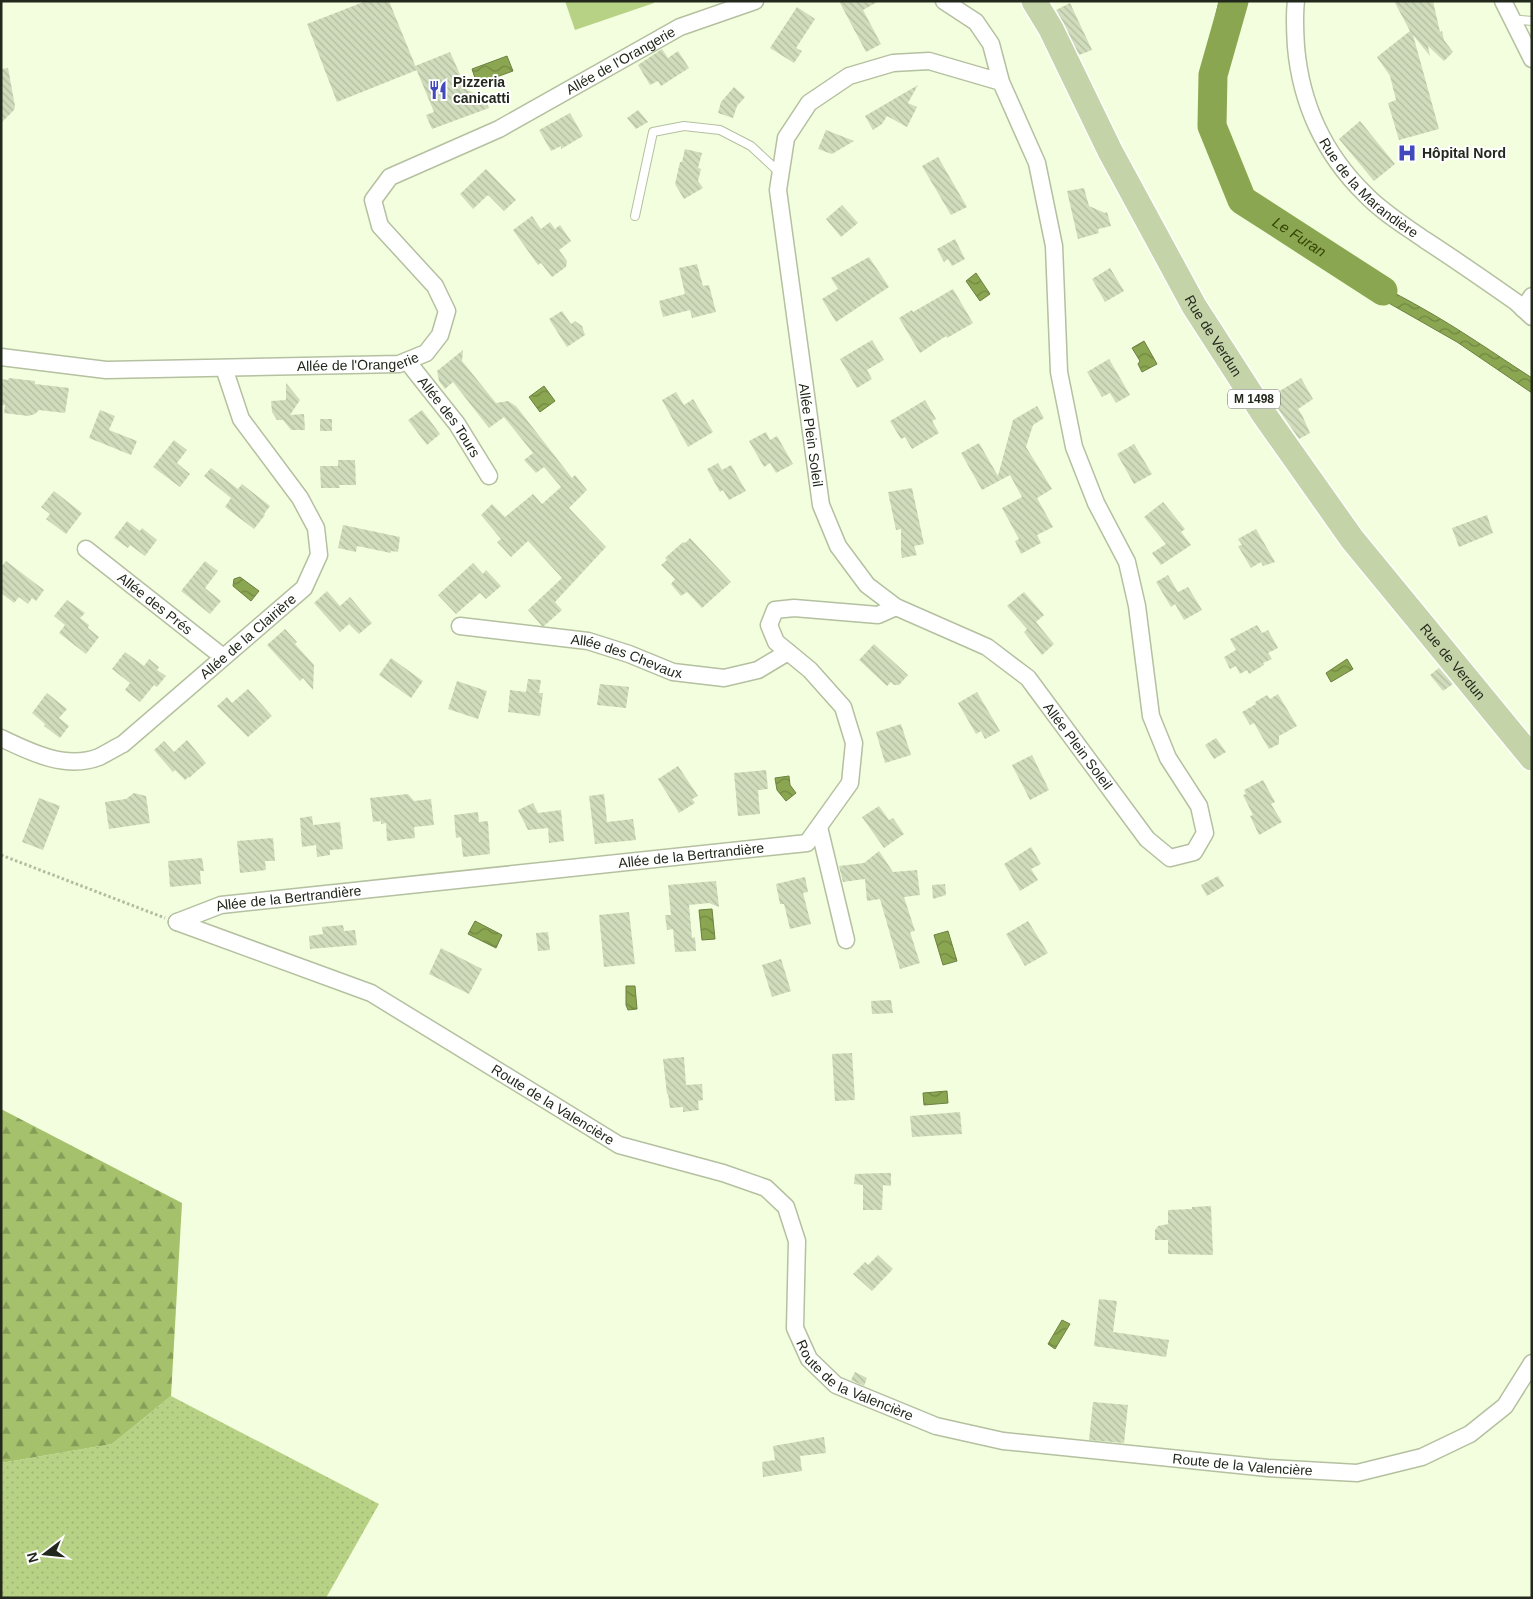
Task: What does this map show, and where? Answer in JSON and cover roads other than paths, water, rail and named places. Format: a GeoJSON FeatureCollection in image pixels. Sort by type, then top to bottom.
{"type":"FeatureCollection","features":[{"type":"Feature","properties":{"kind":"main road","name":"Rue de Verdun"},"geometry":{"type":"LineString","coordinates":[[1034,1],[1051,29],[1110,151],[1194,306],[1263,413],[1352,540],[1532,758]]}},
{"type":"Feature","properties":{"kind":"street","name":"Allée de l'Orangerie"},"geometry":{"type":"LineString","coordinates":[[1,357],[106,370],[399,364],[426,353],[440,335],[447,311],[435,286],[380,226],[373,200],[390,177],[499,129],[680,27],[755,1]]}},
{"type":"Feature","properties":{"kind":"street","name":"Allée Plein Soleil"},"geometry":{"type":"LineString","coordinates":[[944,1],[976,22],[991,44],[1001,82],[1037,163],[1054,246],[1059,372],[1074,447],[1096,503],[1127,562],[1137,606],[1151,716],[1168,758],[1199,806],[1205,833],[1194,852],[1170,858],[1147,839],[1028,678],[987,647],[896,607],[868,585],[838,546],[821,505],[778,190],[786,138],[810,103],[848,76],[893,63],[929,61],[1001,82]]}},
{"type":"Feature","properties":{"kind":"street","name":"Rue de la Marandière"},"geometry":{"type":"LineString","coordinates":[[1296,1],[1294,17],[1298,71],[1308,109],[1334,158],[1365,195],[1400,222],[1516,302],[1529,307]]}},
{"type":"Feature","properties":{"kind":"street"},"geometry":{"type":"LineString","coordinates":[[1503,1],[1532,59]]}},
{"type":"Feature","properties":{"kind":"street","name":"Allée des Tours"},"geometry":{"type":"LineString","coordinates":[[406,361],[457,424],[489,476]]}},
{"type":"Feature","properties":{"kind":"street","name":"Allée de la Clairière"},"geometry":{"type":"LineString","coordinates":[[1,738],[28,751],[66,762],[97,757],[123,744],[304,588],[319,555],[316,528],[300,498],[240,419],[224,368]]}},
{"type":"Feature","properties":{"kind":"street","name":"Allée des Prés"},"geometry":{"type":"LineString","coordinates":[[86,550],[223,657]]}},
{"type":"Feature","properties":{"kind":"street","name":"Allée de la Bertrandière"},"geometry":{"type":"LineString","coordinates":[[177,922],[221,905],[807,843],[850,783],[854,743],[843,707],[810,670],[776,642],[770,624],[775,610],[794,608],[878,615],[896,607]]}},
{"type":"Feature","properties":{"kind":"street","name":"Allée des Chevaux"},"geometry":{"type":"LineString","coordinates":[[460,626],[588,641],[629,654],[673,672],[724,678],[758,670],[788,652]]}},
{"type":"Feature","properties":{"kind":"street"},"geometry":{"type":"LineString","coordinates":[[819,827],[846,940]]}},
{"type":"Feature","properties":{"kind":"street","name":"Route de la Valencière"},"geometry":{"type":"LineString","coordinates":[[177,922],[371,993],[619,1145],[723,1173],[766,1188],[786,1207],[797,1241],[795,1328],[809,1359],[836,1386],[936,1426],[1003,1441],[1268,1468],[1357,1473],[1422,1458],[1470,1434],[1505,1406],[1532,1362]]}},
{"type":"Feature","properties":{"kind":"lane"},"geometry":{"type":"LineString","coordinates":[[1512,19],[1532,21]]}},
{"type":"Feature","properties":{"kind":"lane"},"geometry":{"type":"LineString","coordinates":[[635,216],[652,132],[684,126],[720,130],[751,146],[780,174]]}},
{"type":"Feature","properties":{"kind":"water"},"geometry":{"type":"Polygon","coordinates":[[[1219,1],[1230,1],[1218,65],[1221,111],[1220,147],[1222,155],[1236,182],[1255,205],[1307,245],[1434,315],[1532,378],[1532,393],[1457,342],[1307,258],[1251,218],[1235,203],[1222,182],[1210,154],[1205,123],[1211,91],[1208,59],[1219,1]]]}},
{"type":"Feature","properties":{"kind":"water"},"geometry":{"type":"Polygon","coordinates":[[[507,56],[513,71],[477,84],[472,69],[507,56]]]}},
{"type":"Feature","properties":{"kind":"water"},"geometry":{"type":"Polygon","coordinates":[[[976,273],[990,294],[980,301],[966,281],[976,273]]]}},
{"type":"Feature","properties":{"kind":"water"},"geometry":{"type":"Polygon","coordinates":[[[1144,341],[1157,364],[1142,372],[1138,364],[1140,361],[1132,348],[1144,341]]]}},
{"type":"Feature","properties":{"kind":"water"},"geometry":{"type":"Polygon","coordinates":[[[544,386],[555,401],[540,412],[529,397],[544,386]]]}},
{"type":"Feature","properties":{"kind":"water"},"geometry":{"type":"Polygon","coordinates":[[[240,577],[259,591],[251,601],[233,586],[234,579],[240,577]]]}},
{"type":"Feature","properties":{"kind":"water"},"geometry":{"type":"Polygon","coordinates":[[[1347,659],[1353,669],[1331,682],[1326,673],[1347,659]]]}},
{"type":"Feature","properties":{"kind":"water"},"geometry":{"type":"Polygon","coordinates":[[[789,776],[790,785],[796,793],[786,801],[777,790],[775,778],[789,776]]]}},
{"type":"Feature","properties":{"kind":"water"},"geometry":{"type":"Polygon","coordinates":[[[712,909],[715,939],[702,940],[699,910],[712,909]]]}},
{"type":"Feature","properties":{"kind":"water"},"geometry":{"type":"Polygon","coordinates":[[[475,921],[502,935],[496,948],[468,934],[475,921]]]}},
{"type":"Feature","properties":{"kind":"water"},"geometry":{"type":"Polygon","coordinates":[[[948,931],[957,961],[943,965],[934,935],[948,931]]]}},
{"type":"Feature","properties":{"kind":"water"},"geometry":{"type":"Polygon","coordinates":[[[626,986],[635,986],[637,1009],[628,1010],[626,1005],[626,986]]]}},
{"type":"Feature","properties":{"kind":"water"},"geometry":{"type":"Polygon","coordinates":[[[947,1091],[948,1103],[924,1105],[923,1093],[947,1091]]]}},
{"type":"Feature","properties":{"kind":"water"},"geometry":{"type":"Polygon","coordinates":[[[1062,1320],[1070,1324],[1055,1349],[1048,1344],[1062,1320]]]}},
{"type":"Feature","properties":{"kind":"waterway","name":"Le Furan"},"geometry":{"type":"LineString","coordinates":[[1234,1],[1213,75],[1212,126],[1242,200],[1383,291]]}},
{"type":"Feature","properties":{"kind":"place","name":"Pizzeria canicatti"},"geometry":{"type":"Point","coordinates":[438,90]}},
{"type":"Feature","properties":{"kind":"place","name":"Hôpital Nord"},"geometry":{"type":"Point","coordinates":[1407,153]}}]}
